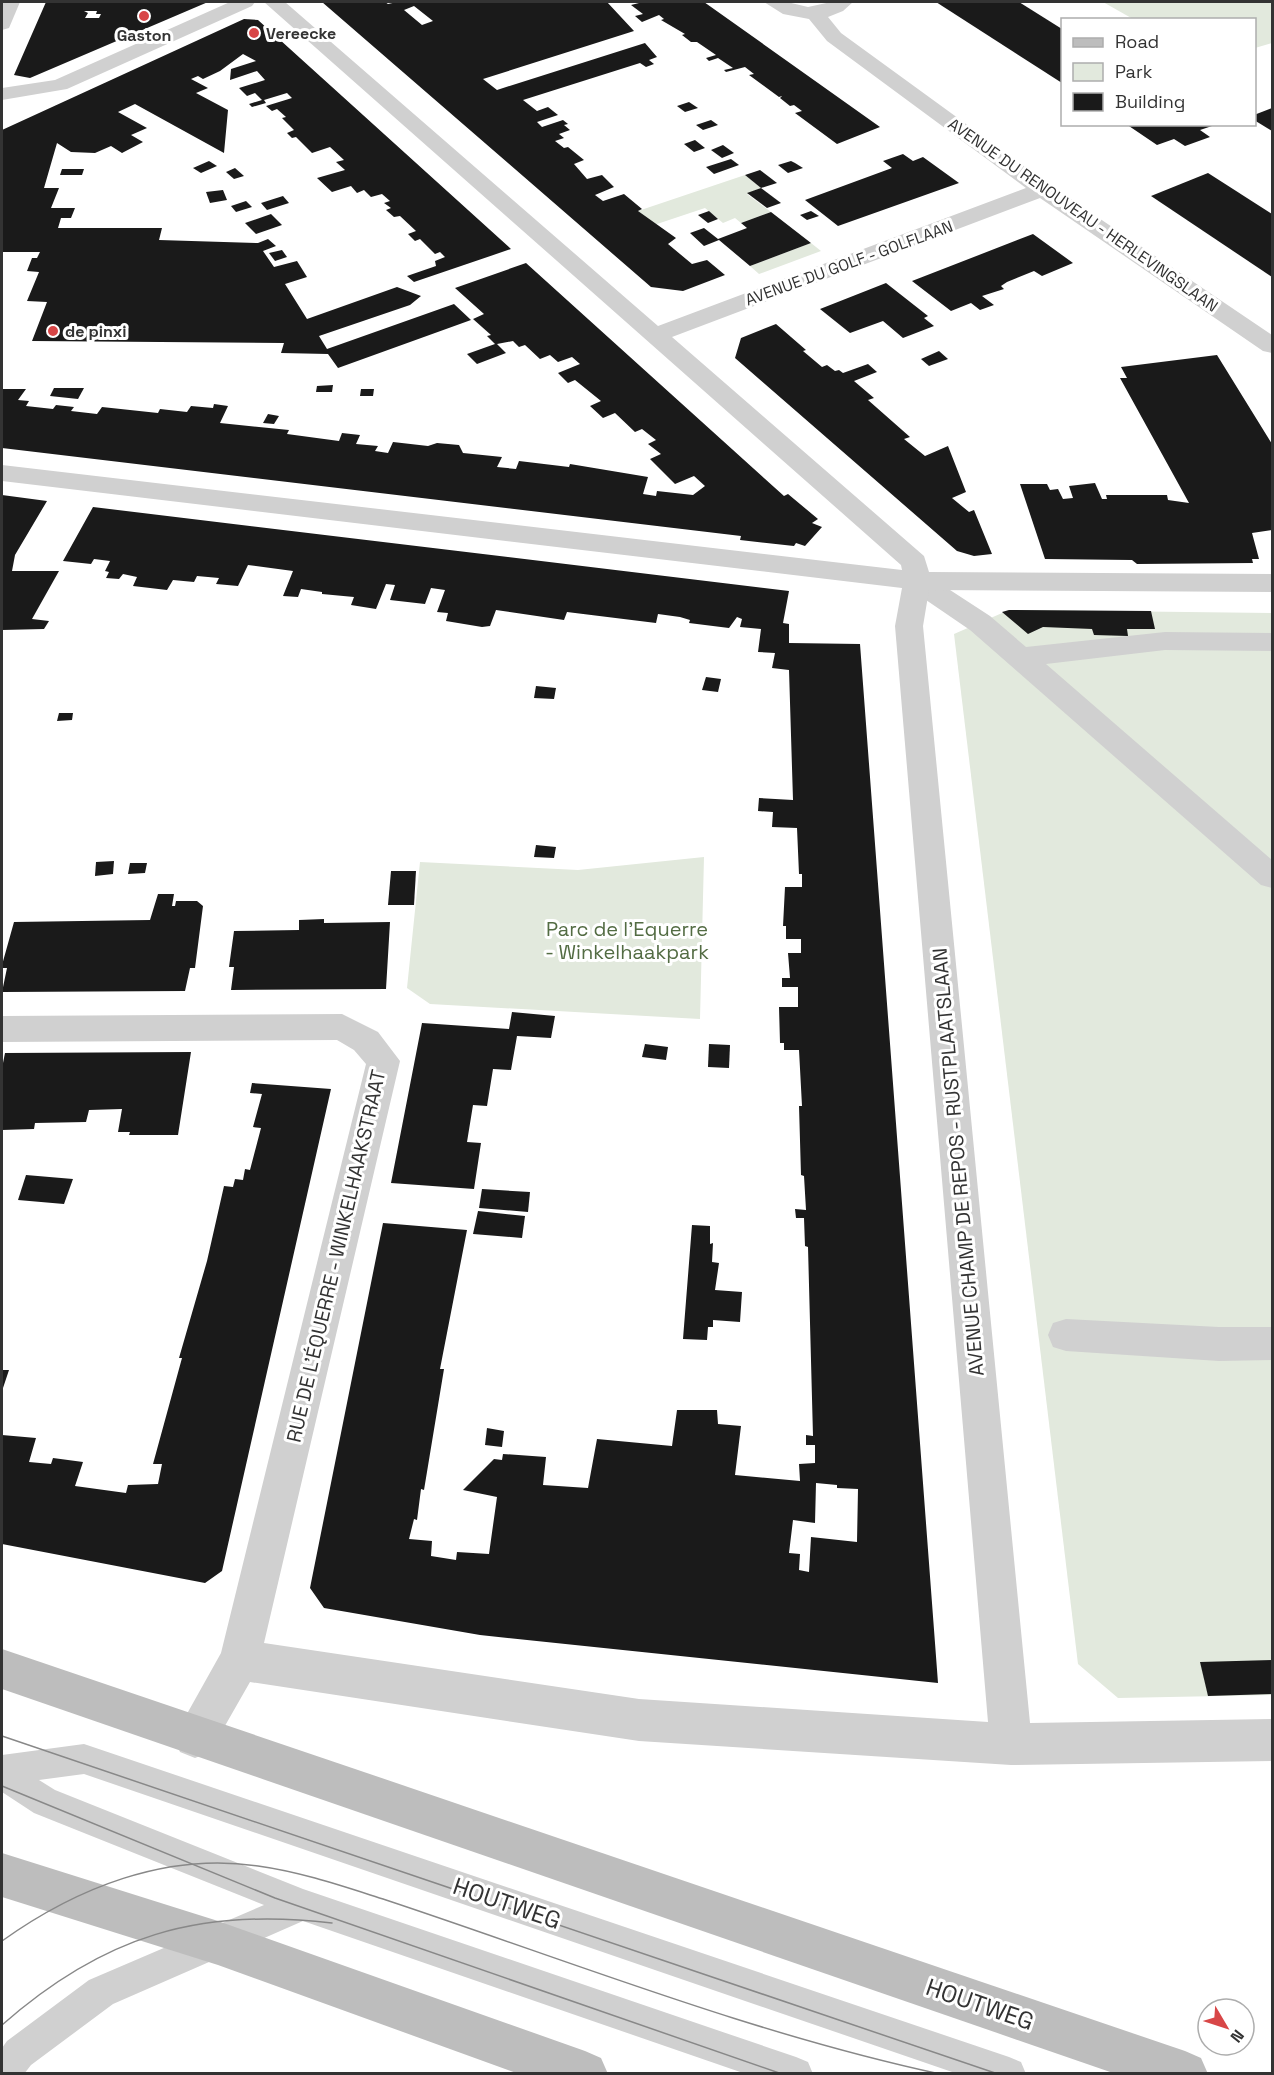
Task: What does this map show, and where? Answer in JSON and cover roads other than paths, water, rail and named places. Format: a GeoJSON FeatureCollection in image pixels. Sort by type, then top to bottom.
{"type":"FeatureCollection","features":[{"type":"Feature","properties":{"kind":"main road","name":"HOUTWEG"},"geometry":{"type":"LineString","coordinates":[[2,1669],[195,1737],[1185,2073]]}},
{"type":"Feature","properties":{"kind":"main road"},"geometry":{"type":"LineString","coordinates":[[2,1875],[218,1943],[585,2073]]}},
{"type":"Feature","properties":{"kind":"street"},"geometry":{"type":"LineString","coordinates":[[2,24],[10,2]]}},
{"type":"Feature","properties":{"kind":"street"},"geometry":{"type":"LineString","coordinates":[[2,94],[60,85],[246,2]]}},
{"type":"Feature","properties":{"kind":"street"},"geometry":{"type":"LineString","coordinates":[[274,2],[894,543],[914,562],[917,581],[980,622],[1272,878]]}},
{"type":"Feature","properties":{"kind":"street"},"geometry":{"type":"LineString","coordinates":[[774,2],[785,9],[814,13],[835,8],[843,2]]}},
{"type":"Feature","properties":{"kind":"street","name":"AVENUE DU RENOUVEAU - HERLEVINGSLAAN"},"geometry":{"type":"LineString","coordinates":[[814,13],[834,37],[1042,190],[1272,346]]}},
{"type":"Feature","properties":{"kind":"street","name":"AVENUE DU GOLF - GOLFLAAN"},"geometry":{"type":"LineString","coordinates":[[655,336],[1042,190]]}},
{"type":"Feature","properties":{"kind":"street"},"geometry":{"type":"LineString","coordinates":[[2,473],[917,581],[1272,583]]}},
{"type":"Feature","properties":{"kind":"street","name":"AVENUE CHAMP DE REPOS - RUSTPLAATSLAAN"},"geometry":{"type":"LineString","coordinates":[[917,581],[909,626],[1011,1744]]}},
{"type":"Feature","properties":{"kind":"street"},"geometry":{"type":"LineString","coordinates":[[1020,657],[1165,641],[1272,642]]}},
{"type":"Feature","properties":{"kind":"street","name":"RUE DE L'ÉQUERRE - WINKELHAAKSTRAAT"},"geometry":{"type":"LineString","coordinates":[[2,1029],[342,1027],[366,1041],[383,1061],[240,1660]]}},
{"type":"Feature","properties":{"kind":"street"},"geometry":{"type":"LineString","coordinates":[[1066,1335],[1220,1344],[1272,1344]]}},
{"type":"Feature","properties":{"kind":"street"},"geometry":{"type":"LineString","coordinates":[[195,1737],[240,1660],[639,1720],[1011,1744],[1272,1740]]}},
{"type":"Feature","properties":{"kind":"lane","name":"HOUTWEG"},"geometry":{"type":"LineString","coordinates":[[2,1770],[84,1759],[1009,2073]]}},
{"type":"Feature","properties":{"kind":"lane"},"geometry":{"type":"LineString","coordinates":[[2,1775],[45,1802],[303,1905],[796,2073]]}},
{"type":"Feature","properties":{"kind":"lane"},"geometry":{"type":"LineString","coordinates":[[2,2073],[19,2053],[101,1992],[303,1905]]}},
{"type":"Feature","properties":{"kind":"tram line"},"geometry":{"type":"LineString","coordinates":[[2,1736],[998,2074]]}},
{"type":"Feature","properties":{"kind":"tram line"},"geometry":{"type":"LineString","coordinates":[[2,1786],[192,1864]]}},
{"type":"Feature","properties":{"kind":"tram line"},"geometry":{"type":"LineString","coordinates":[[192,1864],[224,1863],[258,1866],[307,1876],[386,1900],[730,2017],[799,2038],[940,2074]]}},
{"type":"Feature","properties":{"kind":"tram line"},"geometry":{"type":"LineString","coordinates":[[2,1941],[30,1922],[91,1890],[123,1878],[192,1864]]}},
{"type":"Feature","properties":{"kind":"tram line"},"geometry":{"type":"LineString","coordinates":[[192,1864],[275,1898],[782,2074]]}},
{"type":"Feature","properties":{"kind":"tram line"},"geometry":{"type":"LineString","coordinates":[[2,2025],[40,1994],[77,1969],[116,1949],[155,1935],[196,1925],[239,1920],[284,1919],[332,1923]]}},
{"type":"Feature","properties":{"kind":"place","name":"Gaston"},"geometry":{"type":"Point","coordinates":[144,16]}},
{"type":"Feature","properties":{"kind":"place","name":"Vereecke"},"geometry":{"type":"Point","coordinates":[254,33]}},
{"type":"Feature","properties":{"kind":"place","name":"de pinxi"},"geometry":{"type":"Point","coordinates":[53,331]}},
{"type":"Feature","properties":{"kind":"park label","name":"Parc de l'Equerre - Winkelhaakpark"},"geometry":{"type":"Point","coordinates":[627,940]}}]}
